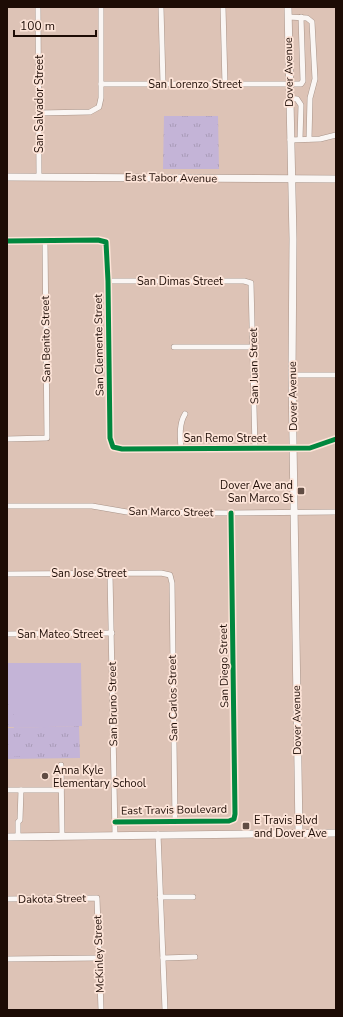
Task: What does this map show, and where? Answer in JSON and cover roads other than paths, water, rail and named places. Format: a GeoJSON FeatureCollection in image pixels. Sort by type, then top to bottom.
{"type":"FeatureCollection","features":[{"type":"Feature","properties":{"kind":"main road","name":"Dover Avenue"},"geometry":{"type":"LineString","coordinates":[[288,7],[290,179],[293,239],[292,375],[299,833]]}},
{"type":"Feature","properties":{"kind":"main road","name":"East Tabor Avenue"},"geometry":{"type":"LineString","coordinates":[[7,176],[336,179]]}},
{"type":"Feature","properties":{"kind":"main road"},"geometry":{"type":"LineString","coordinates":[[7,837],[336,833]]}},
{"type":"Feature","properties":{"kind":"street","name":"San Salvador Street"},"geometry":{"type":"LineString","coordinates":[[38,7],[39,176]]}},
{"type":"Feature","properties":{"kind":"street"},"geometry":{"type":"LineString","coordinates":[[39,113],[90,112],[95,110],[101,103],[101,7]]}},
{"type":"Feature","properties":{"kind":"street"},"geometry":{"type":"LineString","coordinates":[[162,7],[162,84]]}},
{"type":"Feature","properties":{"kind":"street"},"geometry":{"type":"LineString","coordinates":[[224,7],[224,85]]}},
{"type":"Feature","properties":{"kind":"street"},"geometry":{"type":"LineString","coordinates":[[288,17],[301,17],[310,20],[312,26],[315,79],[310,98],[309,139]]}},
{"type":"Feature","properties":{"kind":"street"},"geometry":{"type":"LineString","coordinates":[[288,84],[301,84],[303,82],[301,17]]}},
{"type":"Feature","properties":{"kind":"street","name":"San Lorenzo Street"},"geometry":{"type":"LineString","coordinates":[[101,84],[288,84]]}},
{"type":"Feature","properties":{"kind":"street"},"geometry":{"type":"LineString","coordinates":[[289,98],[297,99],[301,105],[300,139]]}},
{"type":"Feature","properties":{"kind":"street"},"geometry":{"type":"LineString","coordinates":[[290,140],[320,139],[336,135]]}},
{"type":"Feature","properties":{"kind":"street","name":"San Clemente Street"},"geometry":{"type":"LineString","coordinates":[[45,241],[98,240],[106,242],[108,281],[110,438],[113,446]]}},
{"type":"Feature","properties":{"kind":"street"},"geometry":{"type":"LineString","coordinates":[[7,241],[45,241]]}},
{"type":"Feature","properties":{"kind":"street","name":"San Benito Street"},"geometry":{"type":"LineString","coordinates":[[7,439],[48,438],[45,241]]}},
{"type":"Feature","properties":{"kind":"street","name":"San Dimas Street"},"geometry":{"type":"LineString","coordinates":[[108,281],[244,281],[251,283]]}},
{"type":"Feature","properties":{"kind":"street","name":"San Juan Street"},"geometry":{"type":"LineString","coordinates":[[251,283],[255,448]]}},
{"type":"Feature","properties":{"kind":"street"},"geometry":{"type":"LineString","coordinates":[[174,347],[253,347]]}},
{"type":"Feature","properties":{"kind":"street"},"geometry":{"type":"LineString","coordinates":[[292,375],[336,375]]}},
{"type":"Feature","properties":{"kind":"street"},"geometry":{"type":"LineString","coordinates":[[180,448],[180,430],[182,419],[185,414]]}},
{"type":"Feature","properties":{"kind":"street","name":"San Remo Street"},"geometry":{"type":"LineString","coordinates":[[113,446],[122,449],[310,448],[336,439]]}},
{"type":"Feature","properties":{"kind":"street","name":"San Marco Street"},"geometry":{"type":"LineString","coordinates":[[7,506],[92,506],[127,512],[336,512]]}},
{"type":"Feature","properties":{"kind":"street","name":"San Diego Street"},"geometry":{"type":"LineString","coordinates":[[231,513],[234,818]]}},
{"type":"Feature","properties":{"kind":"street","name":"San Jose Street"},"geometry":{"type":"LineString","coordinates":[[7,574],[161,573],[170,575]]}},
{"type":"Feature","properties":{"kind":"street","name":"San Bruno Street"},"geometry":{"type":"LineString","coordinates":[[110,574],[115,835]]}},
{"type":"Feature","properties":{"kind":"street","name":"San Carlos Street"},"geometry":{"type":"LineString","coordinates":[[170,575],[172,583],[175,821]]}},
{"type":"Feature","properties":{"kind":"street","name":"San Mateo Street"},"geometry":{"type":"LineString","coordinates":[[7,634],[112,633]]}},
{"type":"Feature","properties":{"kind":"street"},"geometry":{"type":"LineString","coordinates":[[61,764],[62,836]]}},
{"type":"Feature","properties":{"kind":"street"},"geometry":{"type":"LineString","coordinates":[[7,790],[61,790]]}},
{"type":"Feature","properties":{"kind":"street"},"geometry":{"type":"LineString","coordinates":[[18,836],[21,790]]}},
{"type":"Feature","properties":{"kind":"street","name":"East Travis Boulevard"},"geometry":{"type":"LineString","coordinates":[[114,822],[229,821],[234,818]]}},
{"type":"Feature","properties":{"kind":"street"},"geometry":{"type":"LineString","coordinates":[[158,834],[165,1010]]}},
{"type":"Feature","properties":{"kind":"street"},"geometry":{"type":"LineString","coordinates":[[160,897],[193,897]]}},
{"type":"Feature","properties":{"kind":"street","name":"Dakota Street"},"geometry":{"type":"LineString","coordinates":[[7,899],[97,898]]}},
{"type":"Feature","properties":{"kind":"street","name":"McKinley Street"},"geometry":{"type":"LineString","coordinates":[[97,898],[101,1010]]}},
{"type":"Feature","properties":{"kind":"street"},"geometry":{"type":"LineString","coordinates":[[163,958],[195,957]]}},
{"type":"Feature","properties":{"kind":"street"},"geometry":{"type":"LineString","coordinates":[[7,959],[99,958]]}},
{"type":"Feature","properties":{"kind":"place","name":"Dover Ave and San Marco St"},"geometry":{"type":"Point","coordinates":[301,491]}},
{"type":"Feature","properties":{"kind":"place","name":"Anna Kyle Elementary School"},"geometry":{"type":"Point","coordinates":[45,776]}},
{"type":"Feature","properties":{"kind":"place","name":"E Travis Blvd and Dover Ave"},"geometry":{"type":"Point","coordinates":[246,826]}}]}
